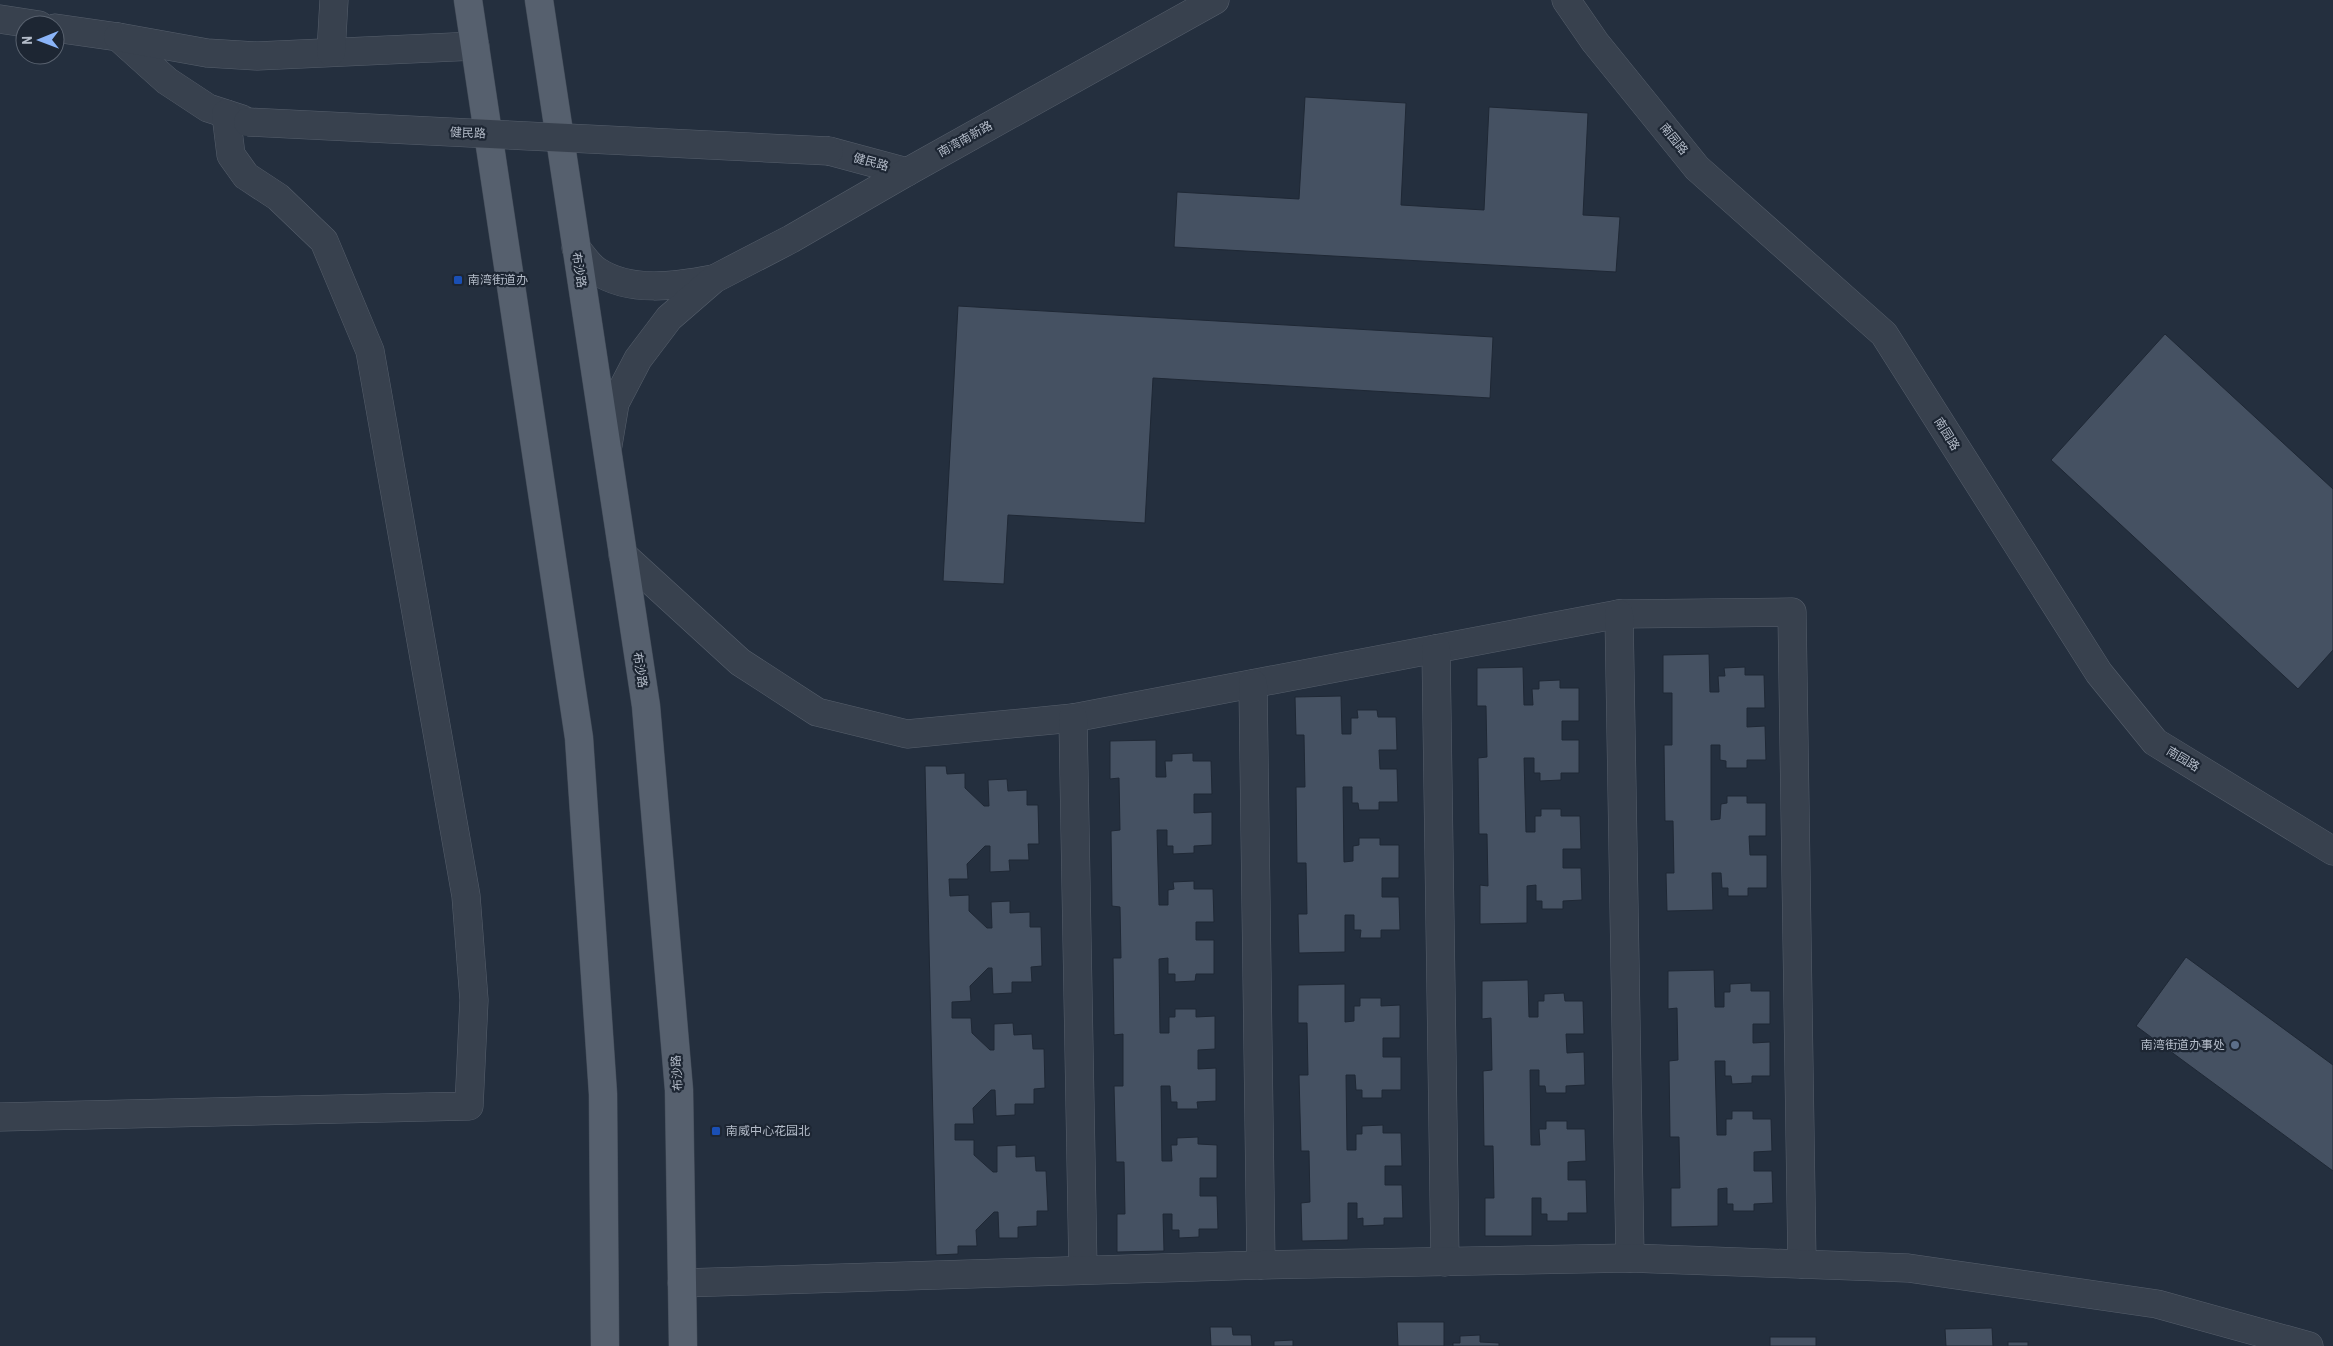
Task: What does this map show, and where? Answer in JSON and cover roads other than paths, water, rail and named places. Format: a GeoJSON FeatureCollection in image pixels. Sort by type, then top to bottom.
{"type":"FeatureCollection","features":[{"type":"Feature","properties":{"kind":"main road"},"geometry":{"type":"LineString","coordinates":[[468,0],[579,738],[603,1094],[605,1346]]}},
{"type":"Feature","properties":{"kind":"main road","name":"布沙路"},"geometry":{"type":"LineString","coordinates":[[539,0],[646,706],[678,1090],[683,1346]]}},
{"type":"Feature","properties":{"kind":"street"},"geometry":{"type":"LineString","coordinates":[[331,52],[334,0]]}},
{"type":"Feature","properties":{"kind":"street","name":"南湾南新路"},"geometry":{"type":"LineString","coordinates":[[576,248],[596,271],[629,284],[672,287],[714,278],[791,239],[1215,0]]}},
{"type":"Feature","properties":{"kind":"street","name":"南园路"},"geometry":{"type":"LineString","coordinates":[[1566,0],[1595,42],[1697,168],[1884,334],[2100,673],[2155,742],[2333,851]]}},
{"type":"Feature","properties":{"kind":"street"},"geometry":{"type":"LineString","coordinates":[[0,19],[15,21]]}},
{"type":"Feature","properties":{"kind":"street"},"geometry":{"type":"LineString","coordinates":[[65,29],[208,53],[258,56],[475,46]]}},
{"type":"Feature","properties":{"kind":"street","name":"健民路"},"geometry":{"type":"LineString","coordinates":[[118,37],[166,81],[208,108],[237,118],[829,151],[907,172]]}},
{"type":"Feature","properties":{"kind":"street"},"geometry":{"type":"LineString","coordinates":[[0,1117],[469,1106],[474,1000],[466,896],[370,351],[324,241],[278,197],[246,176],[231,155],[237,118]]}},
{"type":"Feature","properties":{"kind":"street","name":"南湾南新路"},"geometry":{"type":"LineString","coordinates":[[607,453],[615,404],[638,359],[669,318],[714,278]]}},
{"type":"Feature","properties":{"kind":"street"},"geometry":{"type":"LineString","coordinates":[[623,555],[740,662],[817,712],[907,734],[1073,718],[1619,614],[1792,612],[1802,1264]]}},
{"type":"Feature","properties":{"kind":"street"},"geometry":{"type":"LineString","coordinates":[[1619,614],[1630,1258]]}},
{"type":"Feature","properties":{"kind":"street"},"geometry":{"type":"LineString","coordinates":[[1436,649],[1445,1262]]}},
{"type":"Feature","properties":{"kind":"street"},"geometry":{"type":"LineString","coordinates":[[1253,684],[1260,1265]]}},
{"type":"Feature","properties":{"kind":"street"},"geometry":{"type":"LineString","coordinates":[[1073,718],[1083,1270]]}},
{"type":"Feature","properties":{"kind":"street"},"geometry":{"type":"LineString","coordinates":[[682,1283],[1260,1265],[1630,1258],[1908,1268],[2157,1304],[2309,1346]]}},
{"type":"Feature","properties":{"kind":"place","name":"南湾街道办"},"geometry":{"type":"Point","coordinates":[458,280]}},
{"type":"Feature","properties":{"kind":"place","name":"南湾街道办事处"},"geometry":{"type":"Point","coordinates":[2235,1045]}},
{"type":"Feature","properties":{"kind":"place","name":"南威中心花园北"},"geometry":{"type":"Point","coordinates":[716,1131]}}]}
